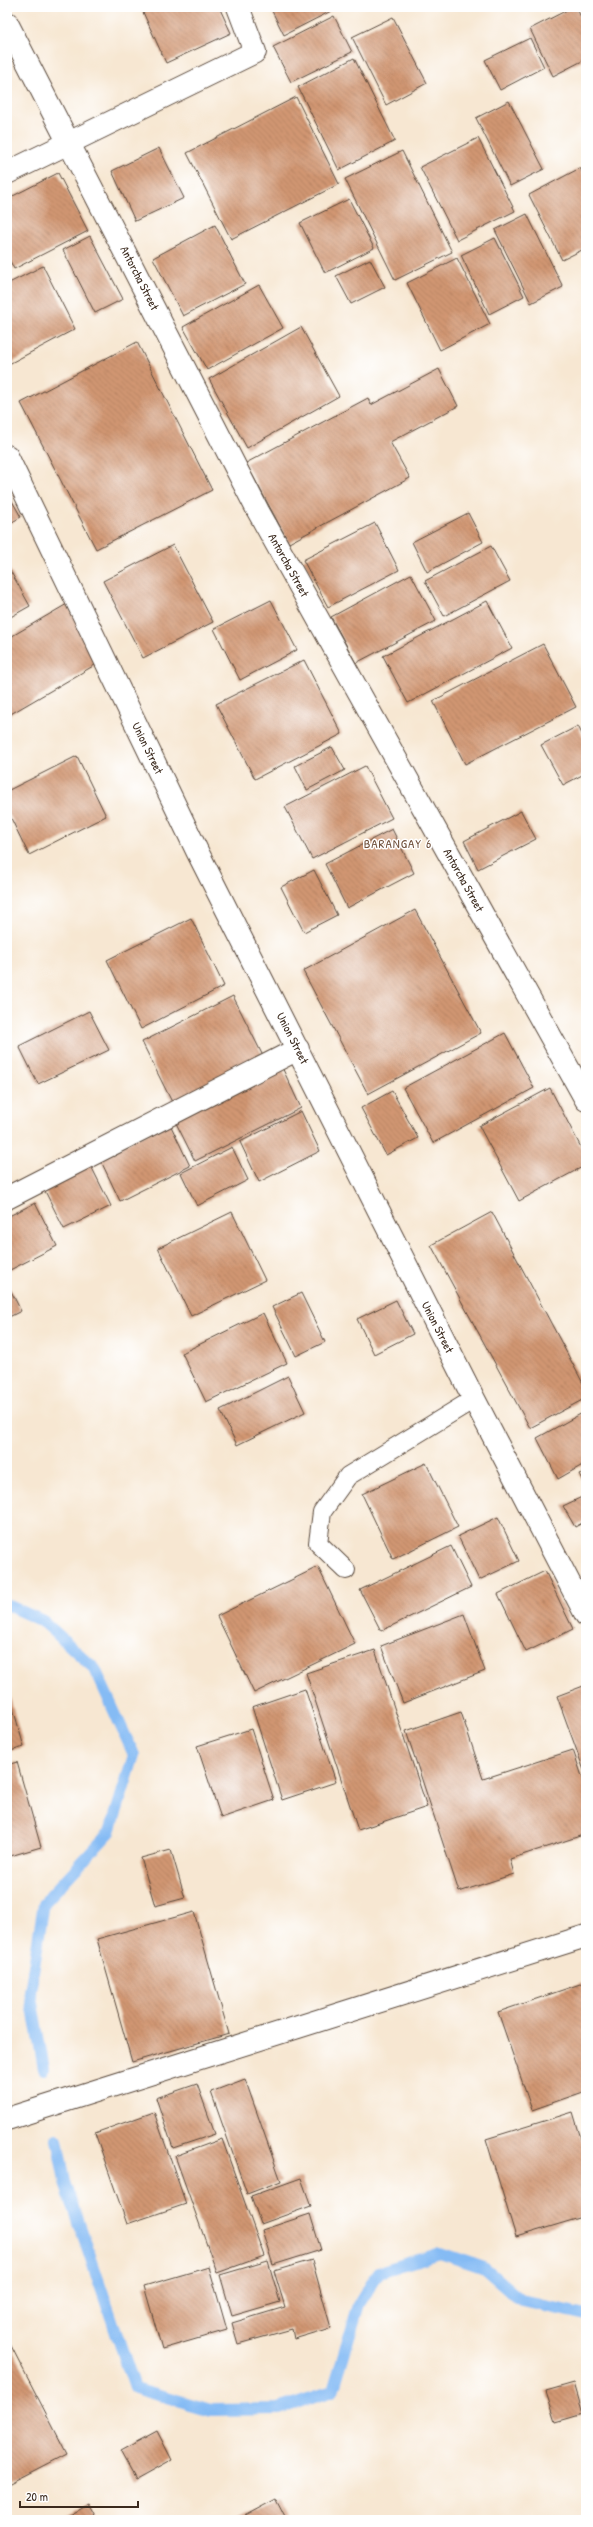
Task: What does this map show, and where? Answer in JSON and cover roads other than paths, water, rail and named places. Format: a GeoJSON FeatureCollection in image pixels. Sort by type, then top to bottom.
{"type":"FeatureCollection","features":[{"type":"Feature","properties":{"kind":"street"},"geometry":{"type":"LineString","coordinates":[[7,173],[255,52],[238,7]]}},
{"type":"Feature","properties":{"kind":"street","name":"Antorcha Street"},"geometry":{"type":"LineString","coordinates":[[7,23],[258,510],[586,1100]]}},
{"type":"Feature","properties":{"kind":"street","name":"Union Street"},"geometry":{"type":"LineString","coordinates":[[7,456],[198,853],[474,1399],[586,1615]]}},
{"type":"Feature","properties":{"kind":"street"},"geometry":{"type":"LineString","coordinates":[[7,1198],[298,1049]]}},
{"type":"Feature","properties":{"kind":"street"},"geometry":{"type":"LineString","coordinates":[[8,2114],[586,1936]]}},
{"type":"Feature","properties":{"kind":"lane"},"geometry":{"type":"LineString","coordinates":[[346,1570],[318,1543],[322,1512],[348,1476],[474,1399]]}},
{"type":"Feature","properties":{"kind":"waterway"},"geometry":{"type":"LineString","coordinates":[[7,1605],[43,1621],[95,1669],[134,1755],[110,1832],[44,1903],[30,1992],[44,2069]]}},
{"type":"Feature","properties":{"kind":"waterway"},"geometry":{"type":"LineString","coordinates":[[57,2139],[65,2182],[135,2388],[211,2410],[278,2409],[333,2391],[359,2304],[379,2272],[440,2253],[484,2268],[522,2301],[586,2315]]}},
{"type":"Feature","properties":{"kind":"district","name":"BARANGAY 6"},"geometry":{"type":"Point","coordinates":[398,843]}}]}
